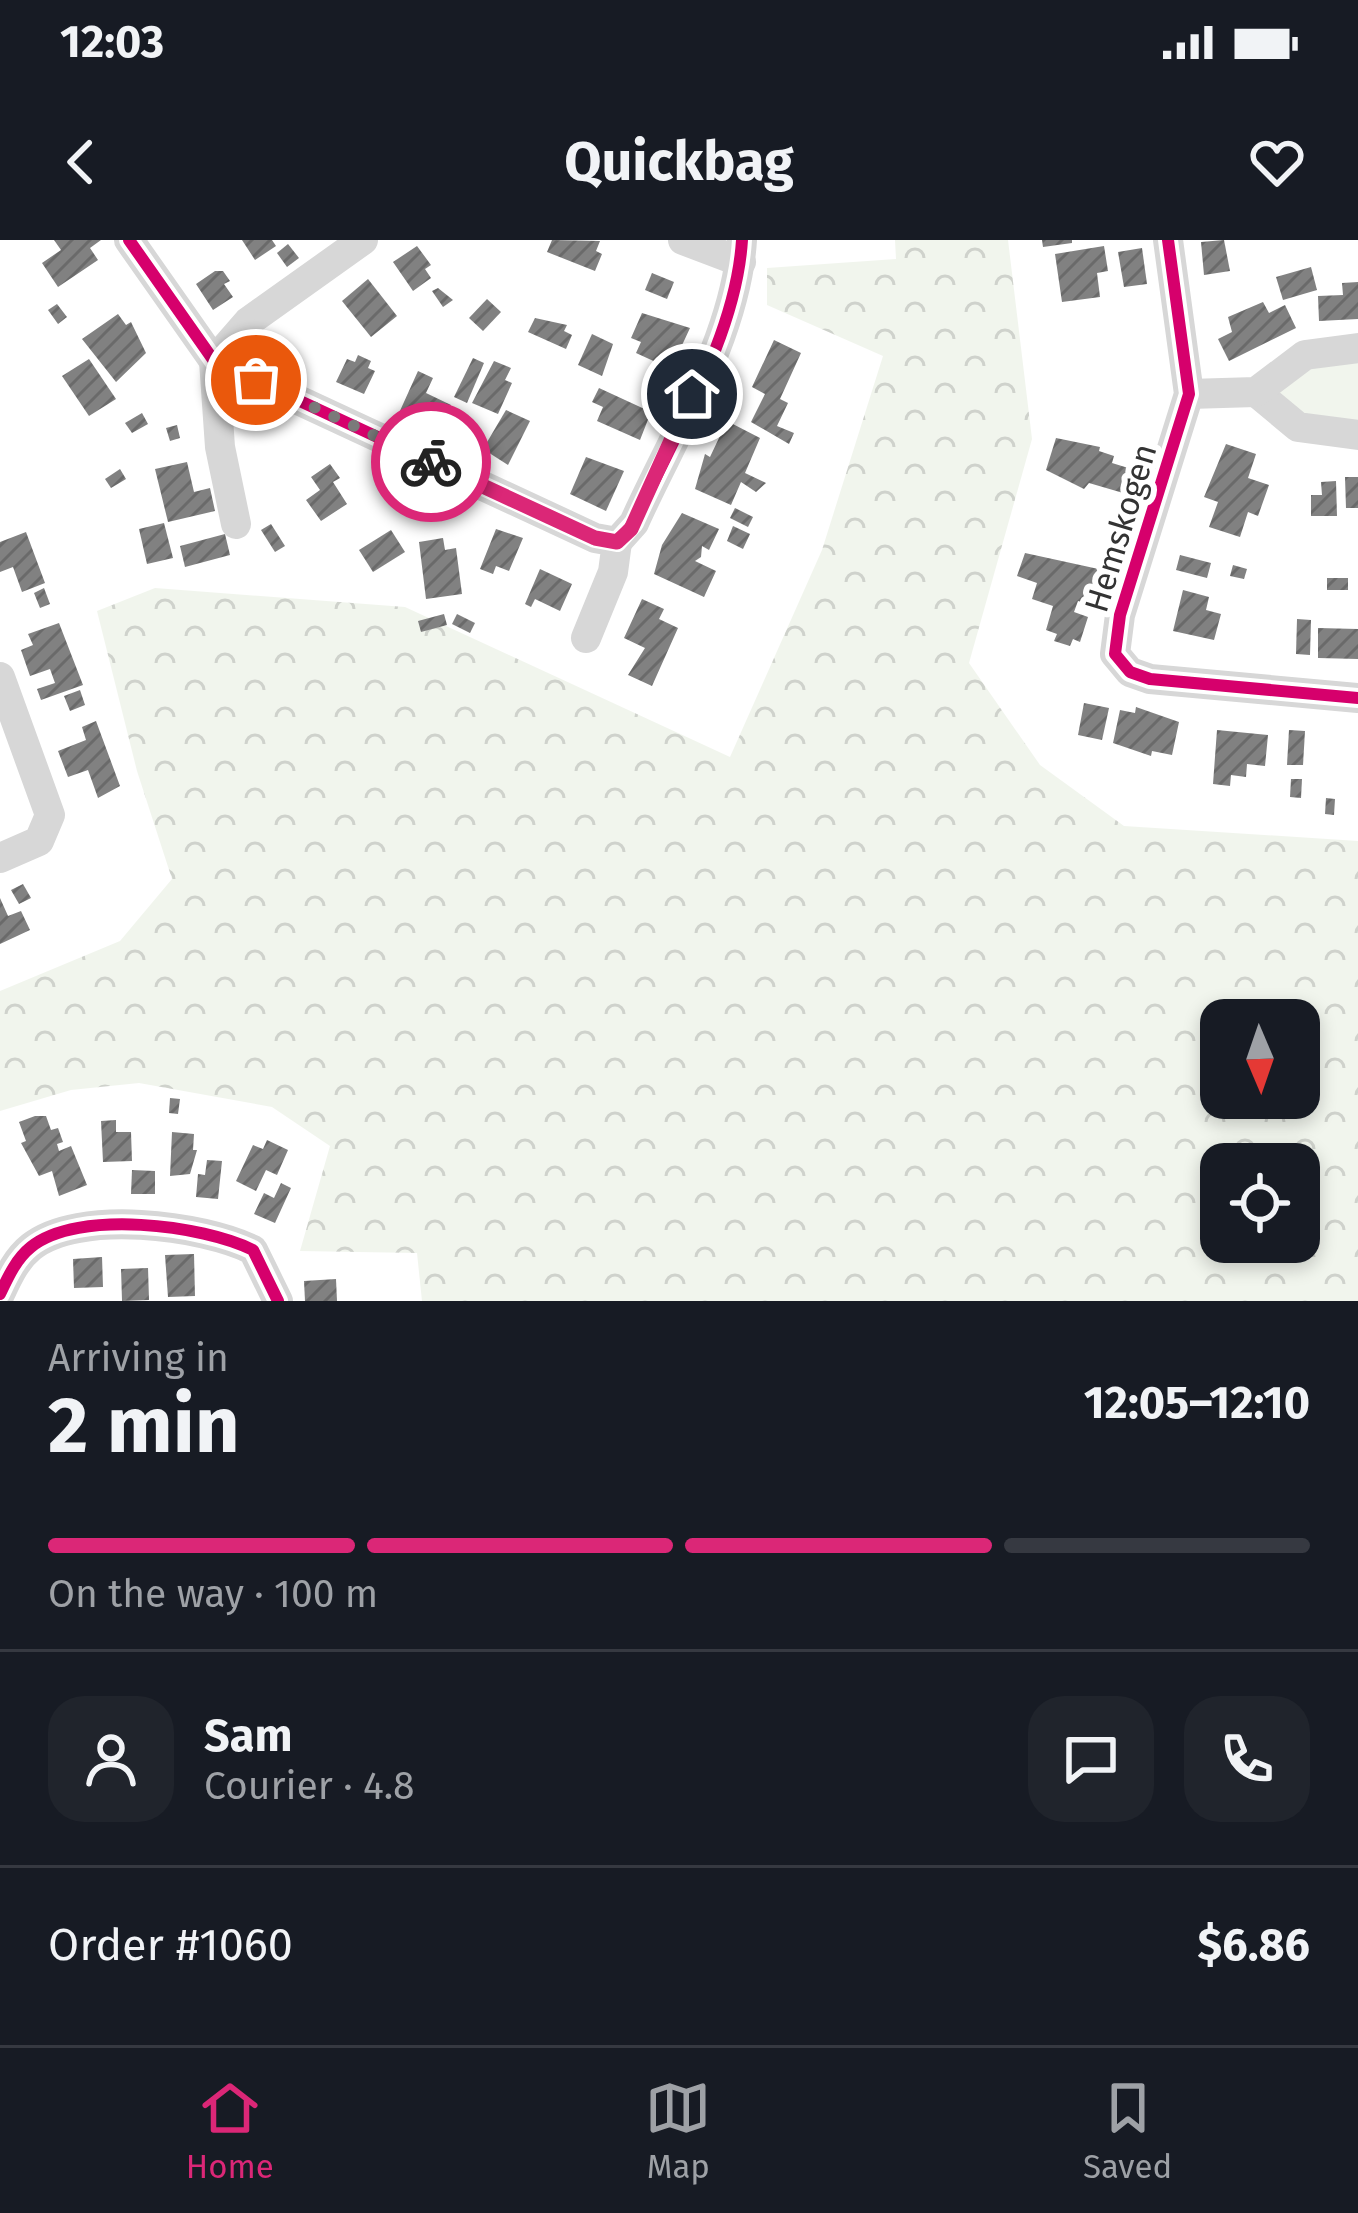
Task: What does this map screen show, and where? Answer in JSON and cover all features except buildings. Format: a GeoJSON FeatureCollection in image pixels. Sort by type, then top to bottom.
{"type":"FeatureCollection","features":[{"type":"Feature","properties":{"kind":"street"},"geometry":{"type":"LineString","coordinates":[[129,240],[214,361],[595,538],[625,533]]}},
{"type":"Feature","properties":{"kind":"street"},"geometry":{"type":"LineString","coordinates":[[236,524],[217,428],[214,361],[248,322],[363,240]]}},
{"type":"Feature","properties":{"kind":"street"},"geometry":{"type":"LineString","coordinates":[[586,638],[625,533],[711,352],[741,251],[683,240]]}},
{"type":"Feature","properties":{"kind":"street","name":"Hemskogen"},"geometry":{"type":"LineString","coordinates":[[1168,240],[1189,394],[1120,615],[1115,654],[1130,672],[1150,679],[1358,698]]}},
{"type":"Feature","properties":{"kind":"street"},"geometry":{"type":"LineString","coordinates":[[1189,394],[1256,392],[1305,355],[1358,348]]}},
{"type":"Feature","properties":{"kind":"street"},"geometry":{"type":"LineString","coordinates":[[1256,392],[1298,428],[1358,435]]}},
{"type":"Feature","properties":{"kind":"street"},"geometry":{"type":"LineString","coordinates":[[0,677],[50,815],[39,841],[0,858]]}},
{"type":"Feature","properties":{"kind":"street"},"geometry":{"type":"LineString","coordinates":[[0,1294],[31,1247],[56,1233],[109,1226],[187,1228],[253,1250],[278,1301]]}},
{"type":"Feature","properties":{"kind":"green space"},"geometry":{"type":"Polygon","coordinates":[[[895,240],[1008,240],[1032,439],[969,663],[1040,765],[1124,826],[1358,841],[1358,1301],[422,1301],[417,1253],[300,1251],[330,1146],[272,1107],[139,1083],[71,1090],[0,1111],[0,991],[120,941],[172,879],[137,771],[97,611],[155,588],[405,607],[730,757],[822,550],[883,356],[767,305],[767,268],[896,259],[895,240]]]}},
{"type":"Feature","properties":{"kind":"green space"},"geometry":{"type":"Polygon","coordinates":[[[1358,348],[1358,435],[1333,436],[1256,392],[1358,348]]]}},
{"type":"Feature","properties":{"kind":"cycle path"},"geometry":{"type":"LineString","coordinates":[[129,240],[214,361],[595,538],[617,542],[634,523],[715,349],[728,313],[742,240]]}},
{"type":"Feature","properties":{"kind":"cycle path"},"geometry":{"type":"LineString","coordinates":[[1168,240],[1189,394],[1120,615],[1115,654],[1130,672],[1150,679],[1358,698]]}},
{"type":"Feature","properties":{"kind":"cycle path"},"geometry":{"type":"LineString","coordinates":[[0,1294],[21,1257],[52,1235],[78,1228],[141,1225],[204,1234],[253,1250],[278,1301]]}},
{"type":"Feature","properties":{"kind":"way so far"},"geometry":{"type":"LineString","coordinates":[[256,380],[431,462]]}},
{"type":"Feature","properties":{"kind":"route"},"geometry":{"type":"LineString","coordinates":[[431,462],[595,538],[617,542],[631,529],[692,394]]}}]}
